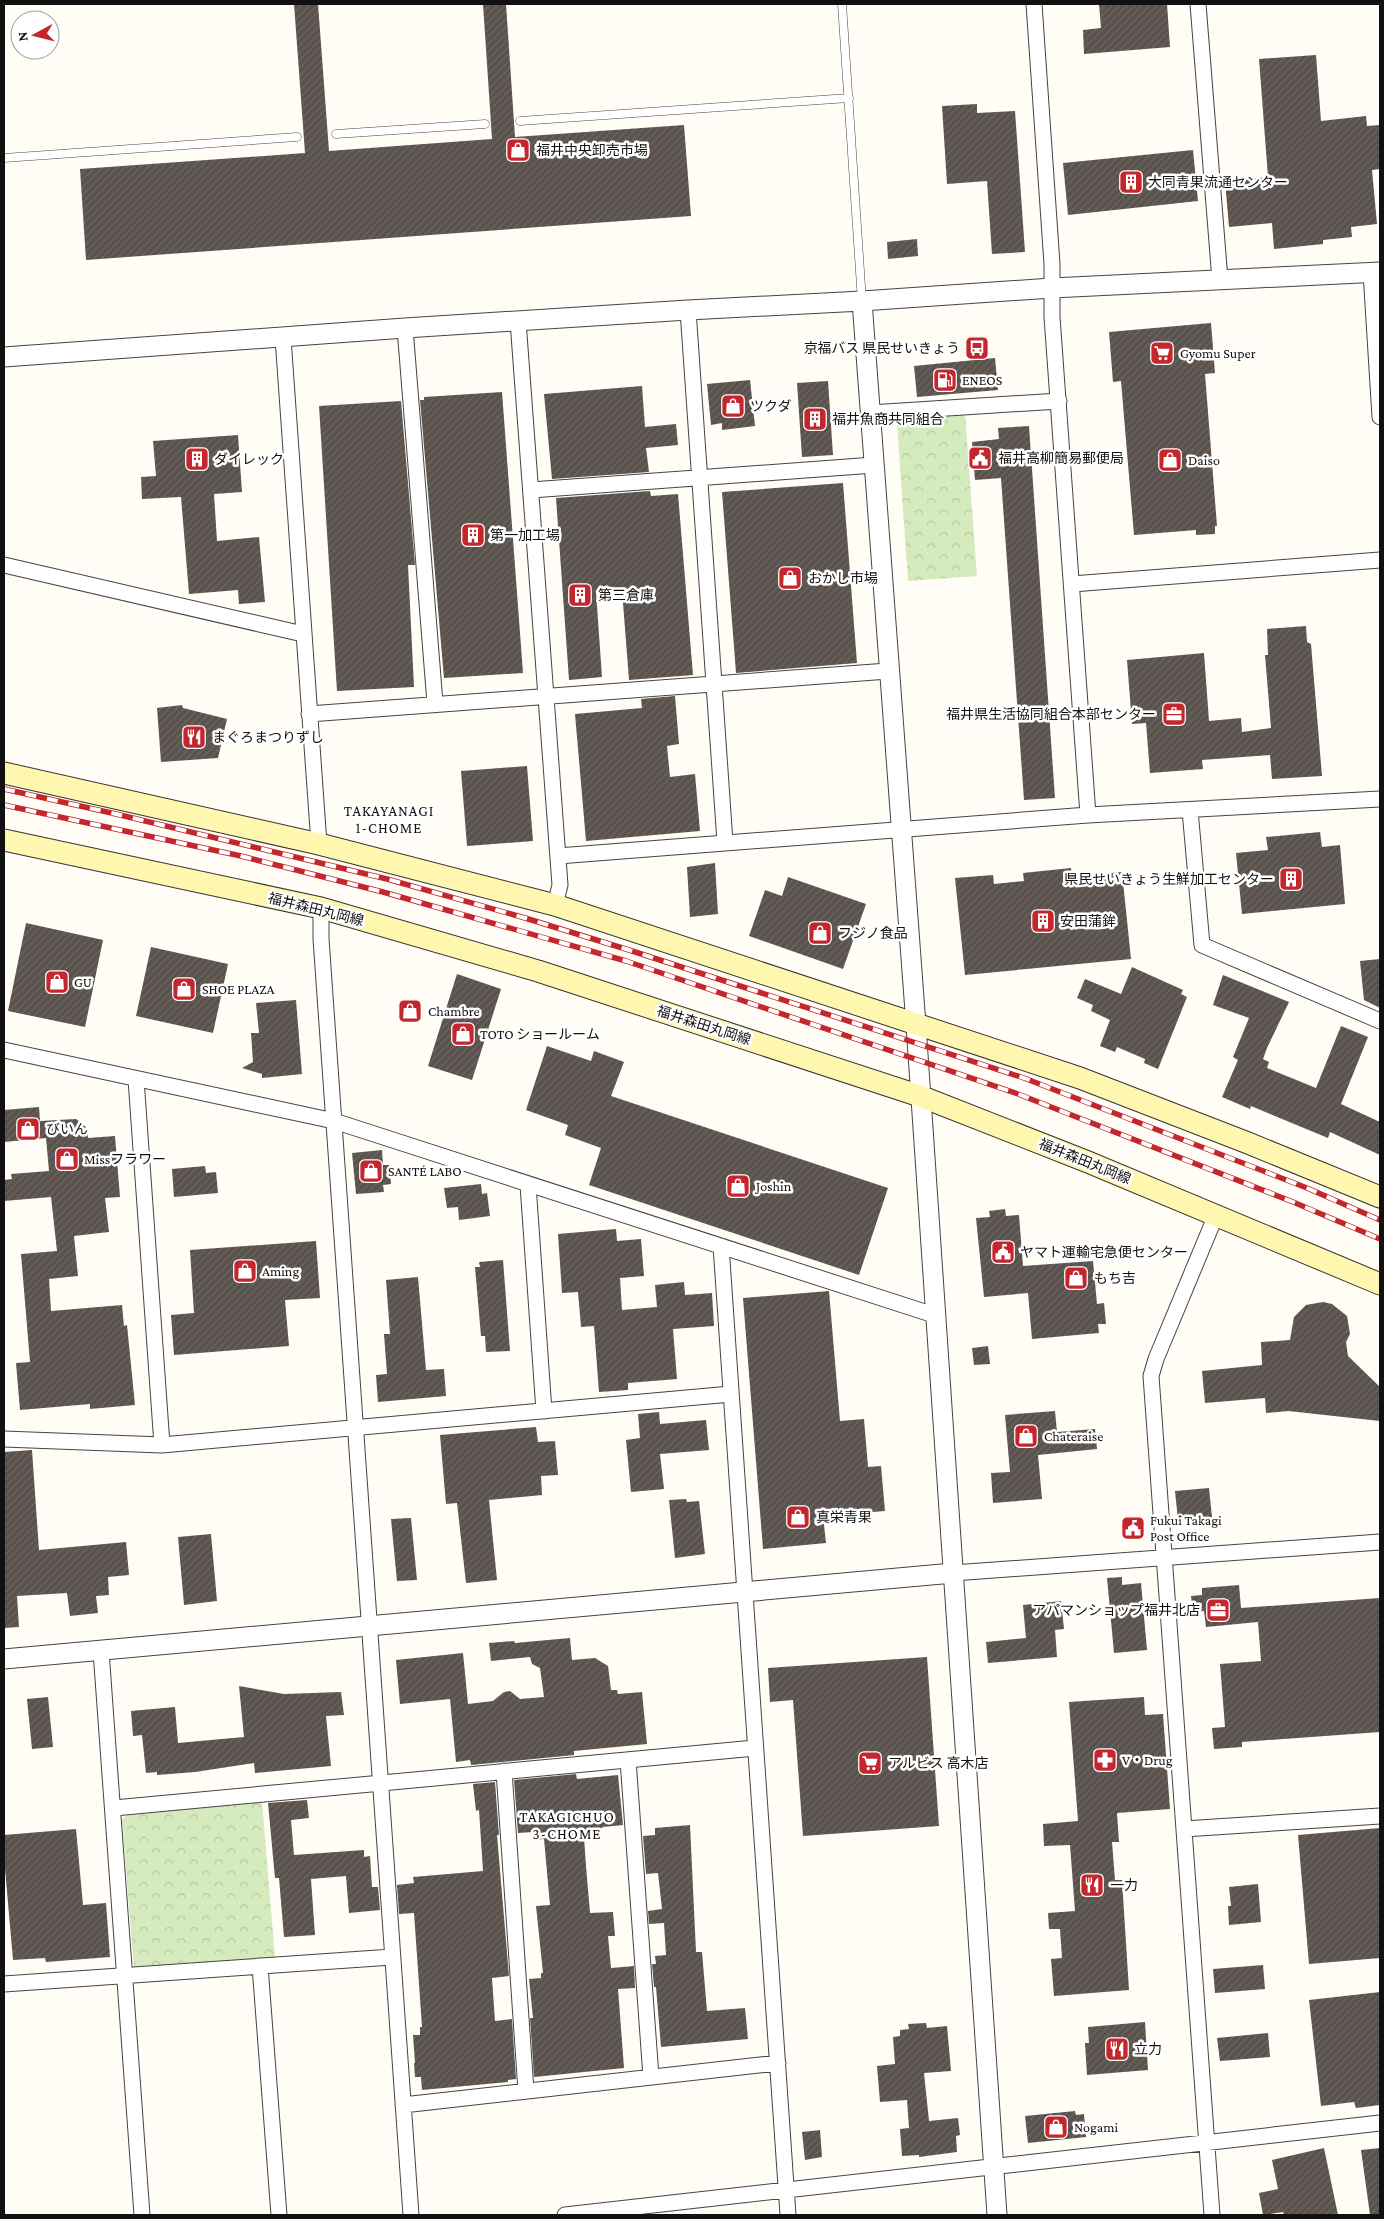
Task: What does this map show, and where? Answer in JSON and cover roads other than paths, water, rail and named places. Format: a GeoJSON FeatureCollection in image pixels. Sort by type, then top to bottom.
{"type":"FeatureCollection","features":[{"type":"Feature","properties":{"kind":"main road"},"geometry":{"type":"LineString","coordinates":[[4,773],[319,844],[555,905],[1080,1078],[1248,1143],[1380,1197]]}},
{"type":"Feature","properties":{"kind":"main road","name":"福井森田丸岡線"},"geometry":{"type":"LineString","coordinates":[[4,840],[321,908],[538,971],[920,1096],[1088,1162],[1380,1284]]}},
{"type":"Feature","properties":{"kind":"street"},"geometry":{"type":"LineString","coordinates":[[1034,4],[1052,264],[1052,317],[1088,815]]}},
{"type":"Feature","properties":{"kind":"street"},"geometry":{"type":"LineString","coordinates":[[1198,4],[1220,280]]}},
{"type":"Feature","properties":{"kind":"street"},"geometry":{"type":"LineString","coordinates":[[4,357],[688,310],[862,301],[1052,288],[1376,272],[1380,417]]}},
{"type":"Feature","properties":{"kind":"street"},"geometry":{"type":"LineString","coordinates":[[862,301],[888,671],[916,1024],[934,1315],[997,2215]]}},
{"type":"Feature","properties":{"kind":"street"},"geometry":{"type":"LineString","coordinates":[[688,310],[725,842]]}},
{"type":"Feature","properties":{"kind":"street"},"geometry":{"type":"LineString","coordinates":[[518,321],[560,885],[555,905]]}},
{"type":"Feature","properties":{"kind":"street"},"geometry":{"type":"LineString","coordinates":[[405,328],[435,703]]}},
{"type":"Feature","properties":{"kind":"street"},"geometry":{"type":"LineString","coordinates":[[283,338],[319,844]]}},
{"type":"Feature","properties":{"kind":"street"},"geometry":{"type":"LineString","coordinates":[[870,413],[1059,401]]}},
{"type":"Feature","properties":{"kind":"street"},"geometry":{"type":"LineString","coordinates":[[531,490],[874,465]]}},
{"type":"Feature","properties":{"kind":"street"},"geometry":{"type":"LineString","coordinates":[[1072,584],[1380,560]]}},
{"type":"Feature","properties":{"kind":"street"},"geometry":{"type":"LineString","coordinates":[[4,565],[303,634]]}},
{"type":"Feature","properties":{"kind":"street"},"geometry":{"type":"LineString","coordinates":[[309,714],[435,703],[888,671]]}},
{"type":"Feature","properties":{"kind":"street"},"geometry":{"type":"LineString","coordinates":[[558,856],[1088,815],[1380,799]]}},
{"type":"Feature","properties":{"kind":"street"},"geometry":{"type":"LineString","coordinates":[[1190,810],[1202,945],[1380,1021]]}},
{"type":"Feature","properties":{"kind":"street"},"geometry":{"type":"LineString","coordinates":[[321,908],[355,1428],[411,2215]]}},
{"type":"Feature","properties":{"kind":"street"},"geometry":{"type":"LineString","coordinates":[[4,1050],[334,1120],[528,1185],[934,1315]]}},
{"type":"Feature","properties":{"kind":"street"},"geometry":{"type":"LineString","coordinates":[[136,1079],[162,1445]]}},
{"type":"Feature","properties":{"kind":"street"},"geometry":{"type":"LineString","coordinates":[[528,1185],[544,1411]]}},
{"type":"Feature","properties":{"kind":"street"},"geometry":{"type":"LineString","coordinates":[[1212,2215],[1151,1376],[1156,1359],[1216,1216]]}},
{"type":"Feature","properties":{"kind":"street"},"geometry":{"type":"LineString","coordinates":[[721,1246],[788,2215]]}},
{"type":"Feature","properties":{"kind":"street"},"geometry":{"type":"LineString","coordinates":[[4,1439],[162,1445],[731,1394]]}},
{"type":"Feature","properties":{"kind":"street"},"geometry":{"type":"LineString","coordinates":[[4,1660],[953,1573],[1380,1542]]}},
{"type":"Feature","properties":{"kind":"street"},"geometry":{"type":"LineString","coordinates":[[102,1651],[142,2215]]}},
{"type":"Feature","properties":{"kind":"street"},"geometry":{"type":"LineString","coordinates":[[114,1808],[755,1748]]}},
{"type":"Feature","properties":{"kind":"street"},"geometry":{"type":"LineString","coordinates":[[628,1760],[651,2077]]}},
{"type":"Feature","properties":{"kind":"street"},"geometry":{"type":"LineString","coordinates":[[504,1771],[526,2091]]}},
{"type":"Feature","properties":{"kind":"street"},"geometry":{"type":"LineString","coordinates":[[1184,1829],[1380,1816]]}},
{"type":"Feature","properties":{"kind":"street"},"geometry":{"type":"LineString","coordinates":[[4,1984],[392,1957]]}},
{"type":"Feature","properties":{"kind":"street"},"geometry":{"type":"LineString","coordinates":[[260,1966],[279,2215]]}},
{"type":"Feature","properties":{"kind":"street"},"geometry":{"type":"LineString","coordinates":[[403,2105],[778,2063]]}},
{"type":"Feature","properties":{"kind":"street"},"geometry":{"type":"LineString","coordinates":[[565,2215],[1380,2123]]}},
{"type":"Feature","properties":{"kind":"lane"},"geometry":{"type":"LineString","coordinates":[[842,4],[862,301]]}},
{"type":"Feature","properties":{"kind":"lane"},"geometry":{"type":"LineString","coordinates":[[520,121],[849,98]]}},
{"type":"Feature","properties":{"kind":"lane"},"geometry":{"type":"LineString","coordinates":[[336,134],[485,124]]}},
{"type":"Feature","properties":{"kind":"lane"},"geometry":{"type":"LineString","coordinates":[[4,158],[298,137]]}},
{"type":"Feature","properties":{"kind":"railway"},"geometry":{"type":"LineString","coordinates":[[4,789],[387,879],[629,950],[1024,1078],[1307,1188],[1380,1220]]}},
{"type":"Feature","properties":{"kind":"railway"},"geometry":{"type":"LineString","coordinates":[[4,805],[241,856],[383,892],[626,961],[1018,1094],[1293,1202],[1380,1239]]}},
{"type":"Feature","properties":{"kind":"place","name":"福井中央卸売市場"},"geometry":{"type":"Point","coordinates":[518,150]}},
{"type":"Feature","properties":{"kind":"place","name":"大同青果流通センター"},"geometry":{"type":"Point","coordinates":[1131,182]}},
{"type":"Feature","properties":{"kind":"place","name":"京福バス 県民せいきょう"},"geometry":{"type":"Point","coordinates":[977,348]}},
{"type":"Feature","properties":{"kind":"place","name":"Gyomu Super"},"geometry":{"type":"Point","coordinates":[1162,353]}},
{"type":"Feature","properties":{"kind":"place","name":"ENEOS"},"geometry":{"type":"Point","coordinates":[945,380]}},
{"type":"Feature","properties":{"kind":"place","name":"ツクダ"},"geometry":{"type":"Point","coordinates":[733,406]}},
{"type":"Feature","properties":{"kind":"place","name":"福井魚商共同組合"},"geometry":{"type":"Point","coordinates":[815,419]}},
{"type":"Feature","properties":{"kind":"place","name":"福井高柳簡易郵便局"},"geometry":{"type":"Point","coordinates":[980,458]}},
{"type":"Feature","properties":{"kind":"place","name":"ダイレック"},"geometry":{"type":"Point","coordinates":[197,459]}},
{"type":"Feature","properties":{"kind":"place","name":"Daiso"},"geometry":{"type":"Point","coordinates":[1170,460]}},
{"type":"Feature","properties":{"kind":"place","name":"第一加工場"},"geometry":{"type":"Point","coordinates":[473,535]}},
{"type":"Feature","properties":{"kind":"place","name":"おかし市場"},"geometry":{"type":"Point","coordinates":[790,578]}},
{"type":"Feature","properties":{"kind":"place","name":"第三倉庫"},"geometry":{"type":"Point","coordinates":[580,595]}},
{"type":"Feature","properties":{"kind":"place","name":"福井県生活協同組合本部センター"},"geometry":{"type":"Point","coordinates":[1174,714]}},
{"type":"Feature","properties":{"kind":"place","name":"まぐろまつりずし"},"geometry":{"type":"Point","coordinates":[194,737]}},
{"type":"Feature","properties":{"kind":"place","name":"県民せいきょう生鮮加工センター"},"geometry":{"type":"Point","coordinates":[1291,879]}},
{"type":"Feature","properties":{"kind":"place","name":"安田蒲鉾"},"geometry":{"type":"Point","coordinates":[1043,921]}},
{"type":"Feature","properties":{"kind":"place","name":"フジノ食品"},"geometry":{"type":"Point","coordinates":[820,933]}},
{"type":"Feature","properties":{"kind":"place","name":"GU"},"geometry":{"type":"Point","coordinates":[57,982]}},
{"type":"Feature","properties":{"kind":"place","name":"SHOE PLAZA"},"geometry":{"type":"Point","coordinates":[184,989]}},
{"type":"Feature","properties":{"kind":"place","name":"Chambre"},"geometry":{"type":"Point","coordinates":[410,1011]}},
{"type":"Feature","properties":{"kind":"place","name":"TOTO ショールーム"},"geometry":{"type":"Point","coordinates":[463,1034]}},
{"type":"Feature","properties":{"kind":"place","name":"びいん"},"geometry":{"type":"Point","coordinates":[28,1129]}},
{"type":"Feature","properties":{"kind":"place","name":"Missフラワー"},"geometry":{"type":"Point","coordinates":[67,1159]}},
{"type":"Feature","properties":{"kind":"place","name":"SANTÉ LABO"},"geometry":{"type":"Point","coordinates":[371,1171]}},
{"type":"Feature","properties":{"kind":"place","name":"Joshin"},"geometry":{"type":"Point","coordinates":[738,1186]}},
{"type":"Feature","properties":{"kind":"place","name":"ヤマト運輸宅急便センター"},"geometry":{"type":"Point","coordinates":[1003,1252]}},
{"type":"Feature","properties":{"kind":"place","name":"Aming"},"geometry":{"type":"Point","coordinates":[245,1271]}},
{"type":"Feature","properties":{"kind":"place","name":"もち吉"},"geometry":{"type":"Point","coordinates":[1076,1278]}},
{"type":"Feature","properties":{"kind":"place","name":"Chateraise"},"geometry":{"type":"Point","coordinates":[1026,1436]}},
{"type":"Feature","properties":{"kind":"place","name":"真栄青果"},"geometry":{"type":"Point","coordinates":[798,1517]}},
{"type":"Feature","properties":{"kind":"place","name":"Fukui Takagi Post Office"},"geometry":{"type":"Point","coordinates":[1133,1528]}},
{"type":"Feature","properties":{"kind":"place","name":"アパマンショップ福井北店"},"geometry":{"type":"Point","coordinates":[1218,1610]}},
{"type":"Feature","properties":{"kind":"place","name":"V・Drug"},"geometry":{"type":"Point","coordinates":[1105,1760]}},
{"type":"Feature","properties":{"kind":"place","name":"アルビス 高木店"},"geometry":{"type":"Point","coordinates":[870,1763]}},
{"type":"Feature","properties":{"kind":"place","name":"一力"},"geometry":{"type":"Point","coordinates":[1092,1885]}},
{"type":"Feature","properties":{"kind":"place","name":"立力"},"geometry":{"type":"Point","coordinates":[1117,2049]}},
{"type":"Feature","properties":{"kind":"place","name":"Nogami"},"geometry":{"type":"Point","coordinates":[1056,2127]}},
{"type":"Feature","properties":{"kind":"district","name":"TAKAYANAGI 1-CHOME"},"geometry":{"type":"Point","coordinates":[389,820]}},
{"type":"Feature","properties":{"kind":"district","name":"TAKAGICHUO 3-CHOME"},"geometry":{"type":"Point","coordinates":[567,1826]}}]}
